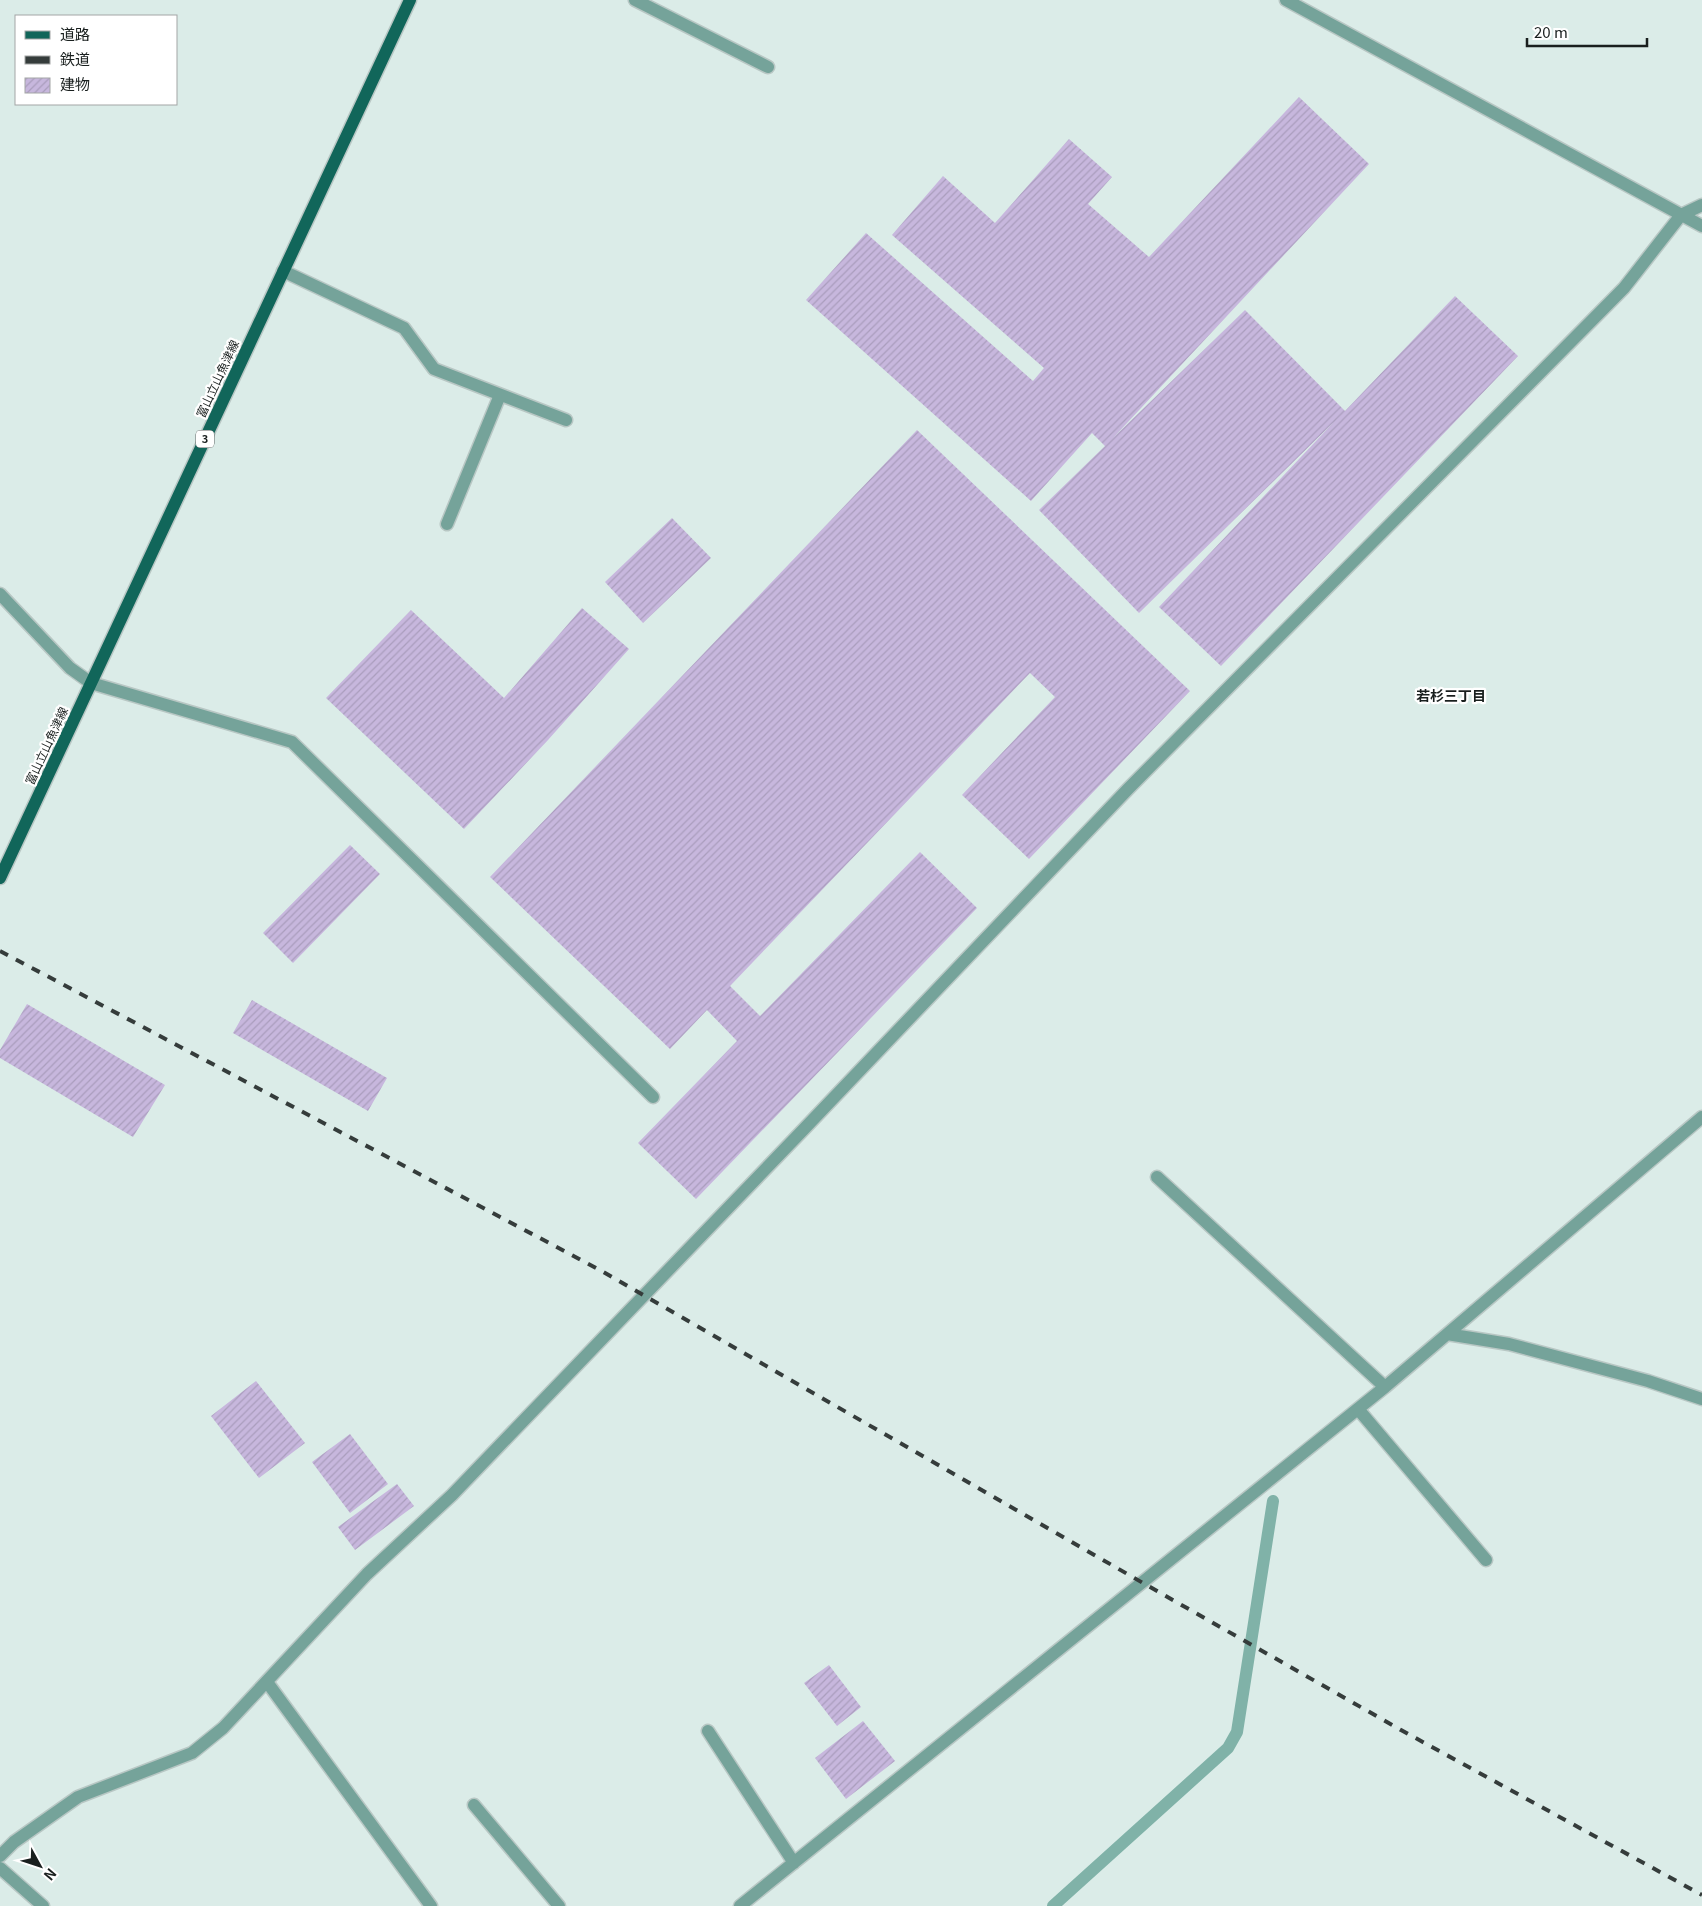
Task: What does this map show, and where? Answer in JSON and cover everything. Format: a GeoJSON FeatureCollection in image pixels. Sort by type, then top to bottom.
{"type":"FeatureCollection","features":[{"type":"Feature","properties":{"kind":"main road","name":"富山立山魚津線"},"geometry":{"type":"LineString","coordinates":[[0,878],[410,0]]}},
{"type":"Feature","properties":{"kind":"street"},"geometry":{"type":"LineString","coordinates":[[635,0],[768,67]]}},
{"type":"Feature","properties":{"kind":"street"},"geometry":{"type":"LineString","coordinates":[[1286,0],[1702,226]]}},
{"type":"Feature","properties":{"kind":"street"},"geometry":{"type":"LineString","coordinates":[[0,1856],[14,1842],[78,1797],[192,1754],[223,1728],[367,1574],[452,1495],[1128,790],[1624,288],[1681,215],[1702,205]]}},
{"type":"Feature","properties":{"kind":"street"},"geometry":{"type":"LineString","coordinates":[[283,271],[404,328],[434,369],[566,420]]}},
{"type":"Feature","properties":{"kind":"street"},"geometry":{"type":"LineString","coordinates":[[447,524],[500,395]]}},
{"type":"Feature","properties":{"kind":"street"},"geometry":{"type":"LineString","coordinates":[[0,594],[70,668],[91,683],[292,742],[653,1097]]}},
{"type":"Feature","properties":{"kind":"street"},"geometry":{"type":"LineString","coordinates":[[740,1906],[1385,1387],[1702,1117]]}},
{"type":"Feature","properties":{"kind":"street"},"geometry":{"type":"LineString","coordinates":[[1157,1177],[1385,1387]]}},
{"type":"Feature","properties":{"kind":"street"},"geometry":{"type":"LineString","coordinates":[[1447,1334],[1509,1344],[1648,1381],[1702,1399]]}},
{"type":"Feature","properties":{"kind":"street"},"geometry":{"type":"LineString","coordinates":[[1358,1409],[1486,1560]]}},
{"type":"Feature","properties":{"kind":"street"},"geometry":{"type":"LineString","coordinates":[[267,1682],[431,1906]]}},
{"type":"Feature","properties":{"kind":"street"},"geometry":{"type":"LineString","coordinates":[[708,1731],[794,1863]]}},
{"type":"Feature","properties":{"kind":"street"},"geometry":{"type":"LineString","coordinates":[[474,1805],[559,1906]]}},
{"type":"Feature","properties":{"kind":"street"},"geometry":{"type":"LineString","coordinates":[[0,1868],[44,1906]]}},
{"type":"Feature","properties":{"kind":"building"},"geometry":{"type":"Polygon","coordinates":[[[1299,97],[1369,164],[1113,438],[1245,310],[1345,411],[1455,296],[1518,356],[1221,666],[1159,607],[1334,422],[1139,613],[1039,510],[1105,446],[1092,433],[1031,501],[806,300],[866,233],[1033,381],[1044,368],[892,235],[943,176],[995,223],[1069,139],[1112,177],[1088,204],[1149,257],[1299,97]]]}},
{"type":"Feature","properties":{"kind":"building"},"geometry":{"type":"Polygon","coordinates":[[[917,430],[1190,691],[1029,859],[962,795],[1055,697],[1030,673],[730,986],[760,1016],[920,852],[977,908],[696,1199],[638,1143],[737,1041],[707,1010],[670,1049],[490,877],[917,430]]]}},
{"type":"Feature","properties":{"kind":"building"},"geometry":{"type":"Polygon","coordinates":[[[672,518],[711,558],[643,623],[605,582],[672,518]]]}},
{"type":"Feature","properties":{"kind":"building"},"geometry":{"type":"Polygon","coordinates":[[[582,608],[629,649],[548,740],[464,829],[326,698],[411,610],[504,698],[582,608]]]}},
{"type":"Feature","properties":{"kind":"building"},"geometry":{"type":"Polygon","coordinates":[[[350,845],[380,874],[293,963],[263,933],[350,845]]]}},
{"type":"Feature","properties":{"kind":"building"},"geometry":{"type":"Polygon","coordinates":[[[252,1000],[387,1078],[368,1111],[233,1033],[252,1000]]]}},
{"type":"Feature","properties":{"kind":"building"},"geometry":{"type":"Polygon","coordinates":[[[27,1004],[165,1085],[133,1137],[0,1058],[0,1050],[27,1004]]]}},
{"type":"Feature","properties":{"kind":"building"},"geometry":{"type":"Polygon","coordinates":[[[256,1381],[305,1443],[259,1478],[211,1416],[256,1381]]]}},
{"type":"Feature","properties":{"kind":"building"},"geometry":{"type":"Polygon","coordinates":[[[350,1434],[388,1484],[350,1513],[312,1462],[350,1434]]]}},
{"type":"Feature","properties":{"kind":"building"},"geometry":{"type":"Polygon","coordinates":[[[397,1484],[414,1506],[355,1550],[338,1527],[397,1484]]]}},
{"type":"Feature","properties":{"kind":"building"},"geometry":{"type":"Polygon","coordinates":[[[829,1665],[861,1707],[837,1726],[804,1683],[829,1665]]]}},
{"type":"Feature","properties":{"kind":"building"},"geometry":{"type":"Polygon","coordinates":[[[863,1721],[895,1761],[846,1799],[815,1758],[863,1721]]]}},
{"type":"Feature","properties":{"kind":"waterway"},"geometry":{"type":"LineString","coordinates":[[1053,1906],[1228,1748],[1237,1732],[1273,1501]]}},
{"type":"Feature","properties":{"kind":"railway"},"geometry":{"type":"LineString","coordinates":[[0,951],[598,1269],[1401,1730],[1702,1895]]}},
{"type":"Feature","properties":{"kind":"district","name":"若杉三丁目"},"geometry":{"type":"Point","coordinates":[1451,696]}}]}
